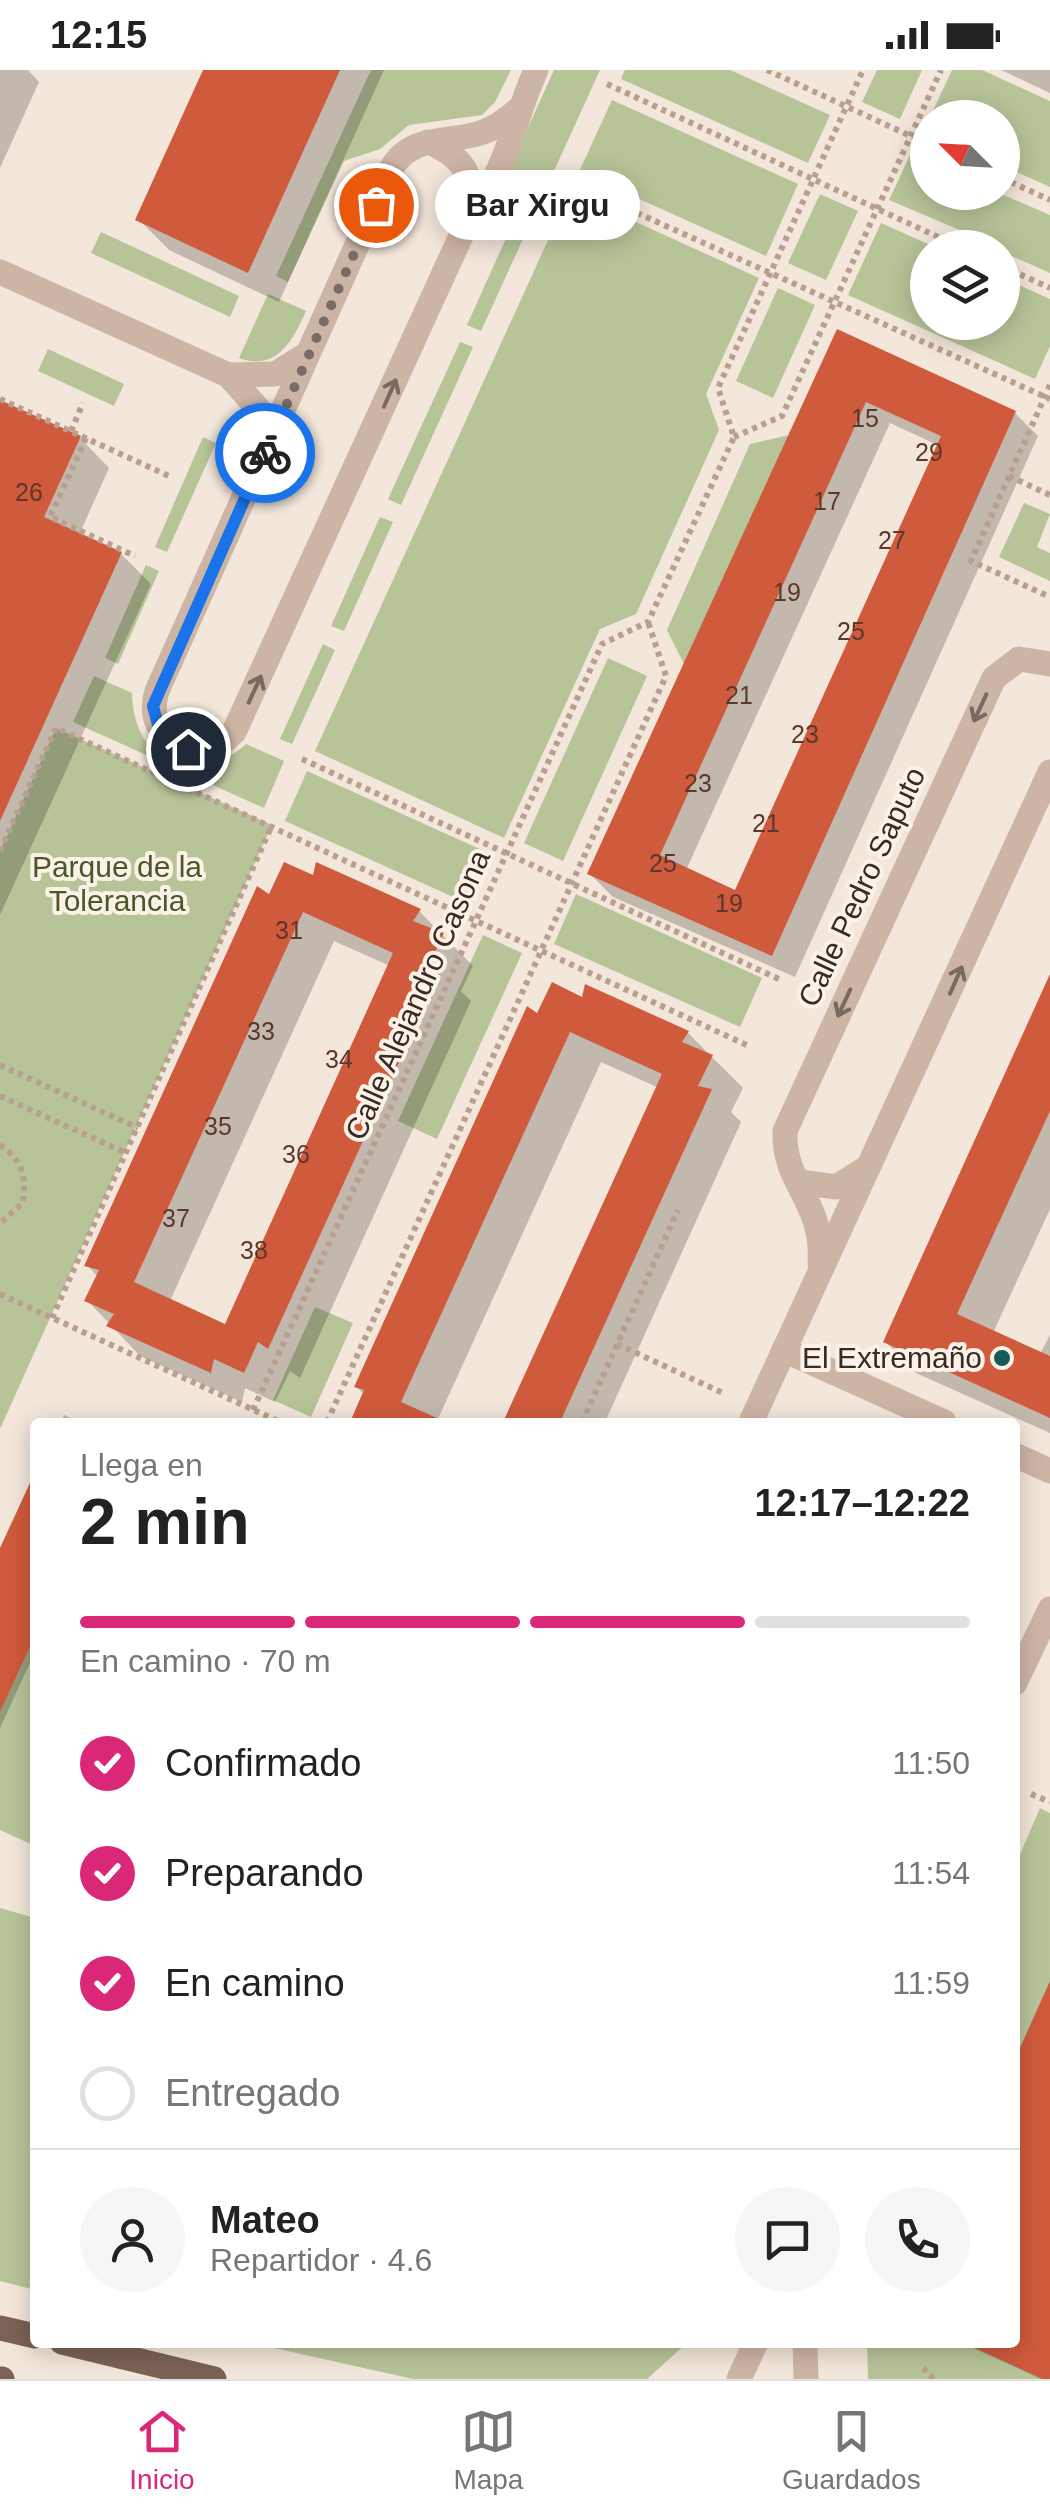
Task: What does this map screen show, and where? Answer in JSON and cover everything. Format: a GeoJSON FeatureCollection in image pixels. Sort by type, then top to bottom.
{"type":"FeatureCollection","features":[{"type":"Feature","properties":{"kind":"main road"},"geometry":{"type":"LineString","coordinates":[[0,2328],[30,2335]]}},
{"type":"Feature","properties":{"kind":"main road"},"geometry":{"type":"LineString","coordinates":[[87,2348],[214,2379]]}},
{"type":"Feature","properties":{"kind":"street"},"geometry":{"type":"LineString","coordinates":[[518,110],[487,131],[428,142],[404,152],[391,169],[153,706],[160,732],[188,749],[216,748],[234,732],[471,214],[488,194],[516,132],[518,110],[536,70]]}},
{"type":"Feature","properties":{"kind":"street"},"geometry":{"type":"LineString","coordinates":[[428,142],[451,153],[468,172],[473,188],[471,214]]}},
{"type":"Feature","properties":{"kind":"street"},"geometry":{"type":"LineString","coordinates":[[0,272],[228,375],[261,412],[268,443]]}},
{"type":"Feature","properties":{"kind":"street"},"geometry":{"type":"LineString","coordinates":[[228,375],[275,374],[295,366],[312,347]]}},
{"type":"Feature","properties":{"kind":"street","name":"Calle Pedro Saputo"},"geometry":{"type":"LineString","coordinates":[[819,1274],[819,1223],[787,1163],[786,1131],[994,678],[1019,658],[1050,664]]}},
{"type":"Feature","properties":{"kind":"street","name":"Calle Pedro Saputo"},"geometry":{"type":"LineString","coordinates":[[754,1418],[1050,772]]}},
{"type":"Feature","properties":{"kind":"street"},"geometry":{"type":"LineString","coordinates":[[800,1182],[836,1187],[872,1164]]}},
{"type":"Feature","properties":{"kind":"street"},"geometry":{"type":"LineString","coordinates":[[784,1350],[935,1418]]}},
{"type":"Feature","properties":{"kind":"street"},"geometry":{"type":"LineString","coordinates":[[1020,1457],[1050,1471]]}},
{"type":"Feature","properties":{"kind":"street"},"geometry":{"type":"LineString","coordinates":[[1020,1672],[1050,1609]]}},
{"type":"Feature","properties":{"kind":"street"},"geometry":{"type":"LineString","coordinates":[[739,2379],[753,2348]]}},
{"type":"Feature","properties":{"kind":"street"},"geometry":{"type":"LineString","coordinates":[[805,2348],[806,2379]]}},
{"type":"Feature","properties":{"kind":"path"},"geometry":{"type":"LineString","coordinates":[[768,70],[910,137]]}},
{"type":"Feature","properties":{"kind":"path"},"geometry":{"type":"LineString","coordinates":[[734,437],[718,388],[863,70]]}},
{"type":"Feature","properties":{"kind":"path"},"geometry":{"type":"LineString","coordinates":[[928,100],[941,70]]}},
{"type":"Feature","properties":{"kind":"path"},"geometry":{"type":"LineString","coordinates":[[607,84],[923,230]]}},
{"type":"Feature","properties":{"kind":"path"},"geometry":{"type":"LineString","coordinates":[[330,1418],[666,676],[648,622],[734,437],[782,416],[910,139]]}},
{"type":"Feature","properties":{"kind":"path"},"geometry":{"type":"LineString","coordinates":[[564,180],[1047,398]]}},
{"type":"Feature","properties":{"kind":"path"},"geometry":{"type":"LineString","coordinates":[[1020,186],[1050,200]]}},
{"type":"Feature","properties":{"kind":"path"},"geometry":{"type":"LineString","coordinates":[[1020,274],[1050,288]]}},
{"type":"Feature","properties":{"kind":"path"},"geometry":{"type":"LineString","coordinates":[[1050,386],[970,561],[1050,597]]}},
{"type":"Feature","properties":{"kind":"path"},"geometry":{"type":"LineString","coordinates":[[0,398],[171,477]]}},
{"type":"Feature","properties":{"kind":"path"},"geometry":{"type":"LineString","coordinates":[[70,431],[83,403]]}},
{"type":"Feature","properties":{"kind":"path"},"geometry":{"type":"LineString","coordinates":[[86,438],[50,517],[135,556]]}},
{"type":"Feature","properties":{"kind":"path"},"geometry":{"type":"LineString","coordinates":[[1009,476],[1050,495]]}},
{"type":"Feature","properties":{"kind":"path","name":"Calle Alejandro Casona"},"geometry":{"type":"LineString","coordinates":[[254,1410],[602,644],[648,622]]}},
{"type":"Feature","properties":{"kind":"path"},"geometry":{"type":"LineString","coordinates":[[0,851],[56,728],[478,918],[751,1047]]}},
{"type":"Feature","properties":{"kind":"path"},"geometry":{"type":"LineString","coordinates":[[302,759],[781,980]]}},
{"type":"Feature","properties":{"kind":"path"},"geometry":{"type":"LineString","coordinates":[[52,1318],[272,825]]}},
{"type":"Feature","properties":{"kind":"path"},"geometry":{"type":"LineString","coordinates":[[0,1065],[138,1128]]}},
{"type":"Feature","properties":{"kind":"path"},"geometry":{"type":"LineString","coordinates":[[0,1096],[126,1154]]}},
{"type":"Feature","properties":{"kind":"path"},"geometry":{"type":"LineString","coordinates":[[0,1146],[24,1168],[26,1184],[23,1202],[0,1223]]}},
{"type":"Feature","properties":{"kind":"path"},"geometry":{"type":"LineString","coordinates":[[584,1418],[678,1210]]}},
{"type":"Feature","properties":{"kind":"path"},"geometry":{"type":"LineString","coordinates":[[0,1294],[271,1418]]}},
{"type":"Feature","properties":{"kind":"path"},"geometry":{"type":"LineString","coordinates":[[617,1344],[726,1394]]}},
{"type":"Feature","properties":{"kind":"path"},"geometry":{"type":"LineString","coordinates":[[1031,1794],[1050,1802]]}},
{"type":"Feature","properties":{"kind":"path"},"geometry":{"type":"LineString","coordinates":[[923,2368],[934,2379]]}},
{"type":"Feature","properties":{"kind":"green space"},"geometry":{"type":"Polygon","coordinates":[[[371,70],[511,70],[495,102],[482,115],[409,125],[380,149],[344,161],[288,282],[276,276],[371,70]]]}},
{"type":"Feature","properties":{"kind":"green space"},"geometry":{"type":"Polygon","coordinates":[[[554,70],[600,70],[481,331],[467,325],[512,225],[489,214],[554,70]]]}},
{"type":"Feature","properties":{"kind":"green space"},"geometry":{"type":"Polygon","coordinates":[[[625,70],[730,70],[830,115],[808,163],[621,79],[625,70]]]}},
{"type":"Feature","properties":{"kind":"green space"},"geometry":{"type":"Polygon","coordinates":[[[877,70],[922,70],[900,119],[862,102],[877,70]]]}},
{"type":"Feature","properties":{"kind":"green space"},"geometry":{"type":"Polygon","coordinates":[[[952,70],[982,70],[1050,101],[1050,187],[1020,174],[1020,100],[938,100],[952,70]]]}},
{"type":"Feature","properties":{"kind":"green space"},"geometry":{"type":"Polygon","coordinates":[[[612,100],[798,184],[766,256],[579,172],[612,100]]]}},
{"type":"Feature","properties":{"kind":"green space"},"geometry":{"type":"Polygon","coordinates":[[[910,155],[910,209],[889,200],[910,155]]]}},
{"type":"Feature","properties":{"kind":"green space"},"geometry":{"type":"Polygon","coordinates":[[[570,192],[759,278],[706,394],[719,430],[636,614],[600,629],[504,838],[315,751],[570,192]]]}},
{"type":"Feature","properties":{"kind":"green space"},"geometry":{"type":"Polygon","coordinates":[[[820,194],[858,211],[826,280],[788,263],[820,194]]]}},
{"type":"Feature","properties":{"kind":"green space"},"geometry":{"type":"Polygon","coordinates":[[[1020,202],[1050,215],[1050,273],[1020,260],[1020,230],[960,230],[913,210],[1020,210],[1020,202]]]}},
{"type":"Feature","properties":{"kind":"green space"},"geometry":{"type":"Polygon","coordinates":[[[881,223],[910,236],[910,323],[848,295],[881,223]]]}},
{"type":"Feature","properties":{"kind":"green space"},"geometry":{"type":"Polygon","coordinates":[[[101,232],[239,296],[230,317],[91,253],[101,232]]]}},
{"type":"Feature","properties":{"kind":"green space"},"geometry":{"type":"Polygon","coordinates":[[[1020,286],[1050,299],[1050,346],[1035,379],[948,340],[1020,340],[1020,286]]]}},
{"type":"Feature","properties":{"kind":"green space"},"geometry":{"type":"Polygon","coordinates":[[[778,288],[815,305],[773,398],[736,381],[778,288]]]}},
{"type":"Feature","properties":{"kind":"green space"},"geometry":{"type":"Polygon","coordinates":[[[268,294],[306,311],[282,351],[264,361],[239,358],[268,294]]]}},
{"type":"Feature","properties":{"kind":"green space"},"geometry":{"type":"Polygon","coordinates":[[[460,342],[473,347],[401,505],[388,499],[460,342]]]}},
{"type":"Feature","properties":{"kind":"green space"},"geometry":{"type":"Polygon","coordinates":[[[48,349],[124,384],[114,406],[38,371],[48,349]]]}},
{"type":"Feature","properties":{"kind":"green space"},"geometry":{"type":"Polygon","coordinates":[[[789,435],[684,664],[667,630],[750,444],[789,435]]]}},
{"type":"Feature","properties":{"kind":"green space"},"geometry":{"type":"Polygon","coordinates":[[[203,437],[216,443],[167,552],[155,547],[203,437]]]}},
{"type":"Feature","properties":{"kind":"green space"},"geometry":{"type":"Polygon","coordinates":[[[1024,503],[1050,514],[1037,547],[1050,553],[1050,581],[999,557],[1024,503]]]}},
{"type":"Feature","properties":{"kind":"green space"},"geometry":{"type":"Polygon","coordinates":[[[380,517],[393,522],[344,631],[331,626],[380,517]]]}},
{"type":"Feature","properties":{"kind":"green space"},"geometry":{"type":"Polygon","coordinates":[[[146,565],[159,571],[118,664],[105,658],[146,565]]]}},
{"type":"Feature","properties":{"kind":"green space"},"geometry":{"type":"Polygon","coordinates":[[[323,644],[335,650],[292,744],[280,739],[323,644]]]}},
{"type":"Feature","properties":{"kind":"green space"},"geometry":{"type":"Polygon","coordinates":[[[608,658],[647,676],[563,861],[524,843],[608,658]]]}},
{"type":"Feature","properties":{"kind":"green space"},"geometry":{"type":"Polygon","coordinates":[[[94,676],[132,693],[143,737],[170,762],[187,767],[206,766],[246,744],[284,761],[264,808],[73,722],[94,676]]]}},
{"type":"Feature","properties":{"kind":"green space","name":"Parque de la Tolerancia"},"geometry":{"type":"Polygon","coordinates":[[[56,728],[272,825],[0,1429],[0,851],[56,728]]]}},
{"type":"Feature","properties":{"kind":"green space"},"geometry":{"type":"Polygon","coordinates":[[[307,771],[493,855],[471,905],[285,821],[307,771]]]}},
{"type":"Feature","properties":{"kind":"green space"},"geometry":{"type":"Polygon","coordinates":[[[576,894],[762,978],[740,1027],[554,944],[576,894]]]}},
{"type":"Feature","properties":{"kind":"green space"},"geometry":{"type":"Polygon","coordinates":[[[483,935],[522,953],[437,1139],[398,1121],[483,935]]]}},
{"type":"Feature","properties":{"kind":"green space"},"geometry":{"type":"Polygon","coordinates":[[[315,1307],[353,1323],[311,1417],[273,1400],[315,1307]]]}},
{"type":"Feature","properties":{"kind":"green space"},"geometry":{"type":"Polygon","coordinates":[[[30,1647],[30,1844],[0,1830],[0,1712],[30,1647]]]}},
{"type":"Feature","properties":{"kind":"green space"},"geometry":{"type":"Polygon","coordinates":[[[1040,1808],[1050,1813],[1050,2379],[868,2379],[867,2348],[1020,2348],[1020,1854],[1040,1808]]]}},
{"type":"Feature","properties":{"kind":"green space"},"geometry":{"type":"Polygon","coordinates":[[[0,1908],[30,1917],[30,2289],[0,2281],[0,1908]]]}},
{"type":"Feature","properties":{"kind":"green space"},"geometry":{"type":"Polygon","coordinates":[[[274,2348],[681,2348],[647,2379],[413,2379],[274,2348]]]}},
{"type":"Feature","properties":{"kind":"building"},"geometry":{"type":"Polygon","coordinates":[[[203,70],[340,70],[248,273],[135,220],[203,70]]]}},
{"type":"Feature","properties":{"kind":"building"},"geometry":{"type":"Polygon","coordinates":[[[837,329],[1016,411],[772,956],[587,874],[837,329]],[[866,402],[660,855],[735,890],[941,436],[866,402]]]}},
{"type":"Feature","properties":{"kind":"building"},"geometry":{"type":"Polygon","coordinates":[[[0,400],[81,436],[44,517],[122,552],[0,821],[0,400]]]}},
{"type":"Feature","properties":{"kind":"building"},"geometry":{"type":"Polygon","coordinates":[[[284,862],[313,875],[316,862],[421,909],[413,921],[444,933],[429,965],[442,968],[268,1349],[258,1342],[244,1373],[214,1359],[211,1373],[106,1326],[114,1314],[84,1301],[99,1270],[84,1266],[257,886],[269,894],[284,862]],[[303,912],[134,1282],[225,1324],[393,953],[303,912]]]}},
{"type":"Feature","properties":{"kind":"building"},"geometry":{"type":"Polygon","coordinates":[[[1050,974],[1050,1111],[957,1314],[1050,1356],[1050,1418],[883,1342],[1050,974]]]}},
{"type":"Feature","properties":{"kind":"building"},"geometry":{"type":"Polygon","coordinates":[[[552,982],[582,997],[585,984],[689,1031],[682,1042],[713,1055],[698,1086],[712,1089],[562,1418],[505,1418],[662,1074],[570,1032],[401,1402],[437,1418],[352,1418],[364,1390],[354,1387],[527,1006],[537,1013],[552,982]]]}},
{"type":"Feature","properties":{"kind":"building"},"geometry":{"type":"Polygon","coordinates":[[[30,1483],[30,1647],[0,1712],[0,1548],[30,1483]]]}},
{"type":"Feature","properties":{"kind":"building"},"geometry":{"type":"Polygon","coordinates":[[[1050,1981],[1050,2379],[975,2348],[1020,2348],[1020,2048],[1050,1981]]]}},
{"type":"Feature","properties":{"kind":"way so far"},"geometry":{"type":"LineString","coordinates":[[265,453],[376,205]]}},
{"type":"Feature","properties":{"kind":"place","name":"Bar Xirgu"},"geometry":{"type":"Point","coordinates":[376,205]}},
{"type":"Feature","properties":{"kind":"place","name":"El Extremaño"},"geometry":{"type":"Point","coordinates":[1002,1358]}},
{"type":"Feature","properties":{"kind":"route"},"geometry":{"type":"LineString","coordinates":[[188,749],[160,732],[153,706],[265,453]]}}]}
